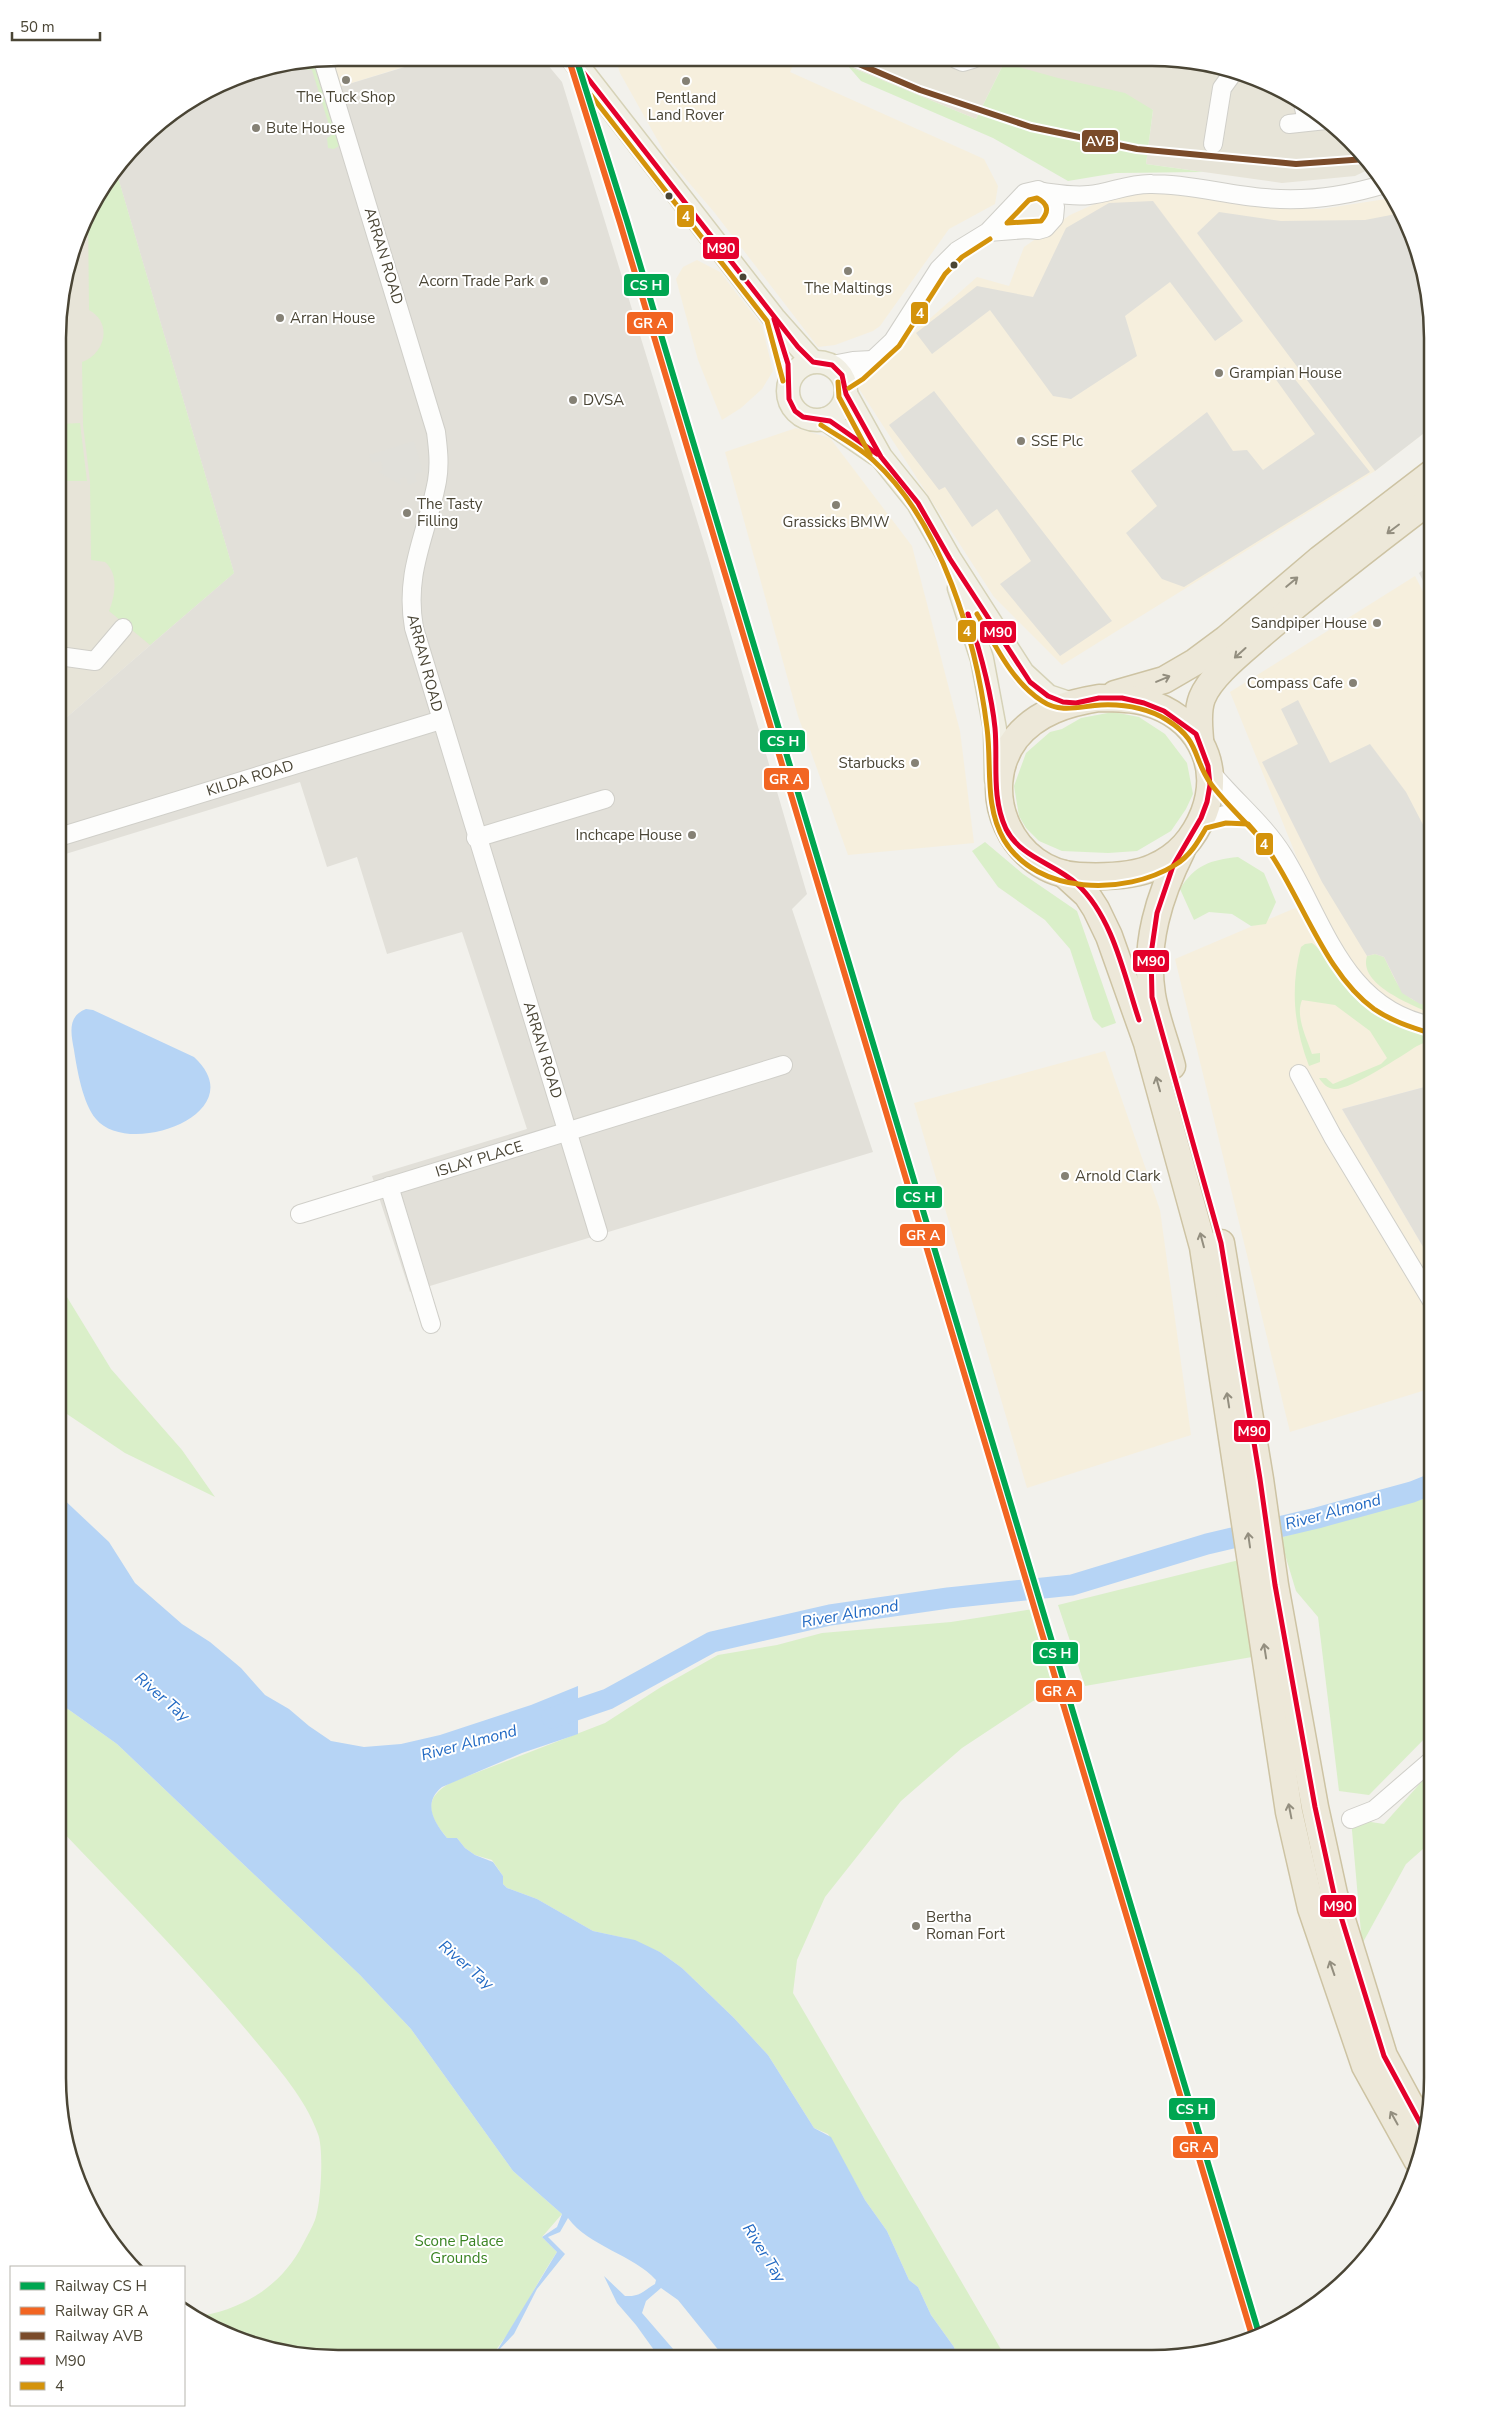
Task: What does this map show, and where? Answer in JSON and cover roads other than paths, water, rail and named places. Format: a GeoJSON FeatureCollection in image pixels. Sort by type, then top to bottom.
{"type":"FeatureCollection","features":[{"type":"Feature","properties":{"kind":"highway"},"geometry":{"type":"LineString","coordinates":[[1251,1481],[1204,1247],[1147,1043],[1109,936],[1096,909],[1078,885],[1064,874],[1042,864],[1019,847],[1007,829],[1000,807],[998,792],[1006,757],[1016,739],[1039,718],[1069,703],[1099,698],[1164,680],[1195,662],[1226,639],[1320,558],[1424,479]]}},
{"type":"Feature","properties":{"kind":"highway"},"geometry":{"type":"LineString","coordinates":[[1413,2153],[1365,2066],[1311,1908],[1290,1812],[1265,1587],[1221,1243],[1152,996],[1149,964],[1154,922],[1165,884],[1182,850],[1200,821],[1211,788],[1210,771],[1200,739],[1198,721],[1202,698],[1208,686],[1236,657],[1328,578],[1424,505]]}},
{"type":"Feature","properties":{"kind":"highway"},"geometry":{"type":"LineString","coordinates":[[1099,698],[1126,698],[1160,708],[1187,726],[1200,739]]}},
{"type":"Feature","properties":{"kind":"highway"},"geometry":{"type":"LineString","coordinates":[[1064,874],[1095,876],[1140,871],[1152,868],[1182,850]]}},
{"type":"Feature","properties":{"kind":"highway"},"geometry":{"type":"LineString","coordinates":[[1265,1587],[1334,1894],[1384,2056],[1420,2123]]}},
{"type":"Feature","properties":{"kind":"main road"},"geometry":{"type":"LineString","coordinates":[[578,66],[774,318],[834,376],[881,457],[918,502],[950,559],[1023,673],[1048,696],[1069,703]]}},
{"type":"Feature","properties":{"kind":"main road"},"geometry":{"type":"LineString","coordinates":[[774,318],[790,380],[788,398],[796,411],[810,419],[825,419],[839,410],[834,376]]}},
{"type":"Feature","properties":{"kind":"main road"},"geometry":{"type":"LineString","coordinates":[[790,380],[799,368],[834,376]]}},
{"type":"Feature","properties":{"kind":"main road"},"geometry":{"type":"LineString","coordinates":[[825,419],[881,457]]}},
{"type":"Feature","properties":{"kind":"main road"},"geometry":{"type":"LineString","coordinates":[[950,559],[982,659],[995,729],[995,772],[998,792]]}},
{"type":"Feature","properties":{"kind":"street","name":"ARRAN ROAD"},"geometry":{"type":"LineString","coordinates":[[325,67],[436,432],[439,452],[436,482],[413,569],[410,602],[414,628],[476,838],[569,1132],[598,1232]]}},
{"type":"Feature","properties":{"kind":"street"},"geometry":{"type":"LineString","coordinates":[[1213,144],[1222,88],[1229,78]]}},
{"type":"Feature","properties":{"kind":"street"},"geometry":{"type":"LineString","coordinates":[[1289,124],[1304,113]]}},
{"type":"Feature","properties":{"kind":"street"},"geometry":{"type":"LineString","coordinates":[[834,376],[853,361],[872,360],[893,341],[939,269],[957,251],[988,232],[1025,193],[1031,190],[1074,196],[1089,195],[1121,187],[1151,184],[1266,198],[1344,196],[1377,186]]}},
{"type":"Feature","properties":{"kind":"street"},"geometry":{"type":"LineString","coordinates":[[1043,192],[1053,201],[1055,206],[1054,218]]}},
{"type":"Feature","properties":{"kind":"street"},"geometry":{"type":"LineString","coordinates":[[988,232],[1038,230],[1045,228],[1054,218],[1089,195]]}},
{"type":"Feature","properties":{"kind":"street"},"geometry":{"type":"LineString","coordinates":[[1016,204],[1017,219],[1027,229]]}},
{"type":"Feature","properties":{"kind":"street"},"geometry":{"type":"LineString","coordinates":[[66,657],[95,661],[123,628]]}},
{"type":"Feature","properties":{"kind":"street","name":"KILDA ROAD"},"geometry":{"type":"LineString","coordinates":[[66,835],[441,720]]}},
{"type":"Feature","properties":{"kind":"street"},"geometry":{"type":"LineString","coordinates":[[1210,771],[1223,788],[1252,817],[1283,855],[1331,947],[1364,992],[1395,1013],[1424,1025]]}},
{"type":"Feature","properties":{"kind":"street"},"geometry":{"type":"LineString","coordinates":[[476,838],[605,799]]}},
{"type":"Feature","properties":{"kind":"street"},"geometry":{"type":"LineString","coordinates":[[1200,821],[1225,815],[1252,817]]}},
{"type":"Feature","properties":{"kind":"street","name":"ISLAY PLACE"},"geometry":{"type":"LineString","coordinates":[[300,1214],[783,1065]]}},
{"type":"Feature","properties":{"kind":"street"},"geometry":{"type":"LineString","coordinates":[[1299,1074],[1333,1137],[1424,1288]]}},
{"type":"Feature","properties":{"kind":"street"},"geometry":{"type":"LineString","coordinates":[[389,1186],[431,1324]]}},
{"type":"Feature","properties":{"kind":"street"},"geometry":{"type":"LineString","coordinates":[[1351,1819],[1374,1810],[1424,1767]]}},
{"type":"Feature","properties":{"kind":"water"},"geometry":{"type":"Polygon","coordinates":[[[86,1009],[93,1010],[194,1057],[209,1077],[209,1096],[198,1112],[180,1124],[158,1132],[134,1134],[112,1130],[96,1119],[91,1113],[81,1086],[72,1038],[73,1021],[80,1012],[86,1009]]]}},
{"type":"Feature","properties":{"kind":"water","name":"River Tay"},"geometry":{"type":"Polygon","coordinates":[[[66,1502],[109,1542],[135,1583],[182,1624],[210,1642],[241,1668],[265,1695],[289,1709],[331,1741],[364,1747],[401,1744],[440,1735],[531,1705],[578,1686],[578,1734],[522,1753],[442,1787],[436,1793],[431,1806],[434,1819],[447,1838],[457,1838],[465,1848],[475,1855],[493,1862],[503,1876],[503,1884],[507,1888],[537,1899],[593,1931],[635,1940],[660,1952],[682,1968],[734,2018],[768,2055],[814,2128],[831,2137],[865,2200],[887,2231],[909,2280],[918,2287],[931,2315],[955,2350],[718,2350],[678,2300],[661,2288],[646,2301],[642,2313],[674,2350],[654,2350],[617,2303],[604,2276],[625,2296],[634,2296],[641,2293],[655,2284],[656,2280],[647,2271],[587,2236],[568,2218],[560,2232],[548,2237],[565,2254],[537,2289],[514,2334],[497,2350],[557,2252],[542,2237],[557,2227],[562,2214],[513,2171],[411,2029],[360,1975],[117,1744],[66,1708],[66,1502]]]}},
{"type":"Feature","properties":{"kind":"waterway","name":"River Almond"},"geometry":{"type":"LineString","coordinates":[[552,1718],[608,1699],[712,1642],[830,1615],[948,1598],[1072,1585],[1207,1544],[1317,1518],[1424,1487]]}},
{"type":"Feature","properties":{"kind":"rail line","name":"AVB"},"geometry":{"type":"LineString","coordinates":[[863,66],[920,90],[1031,127],[1137,149],[1296,164],[1357,160]]}},
{"type":"Feature","properties":{"kind":"place","name":"The Tuck Shop"},"geometry":{"type":"Point","coordinates":[346,80]}},
{"type":"Feature","properties":{"kind":"place","name":"Pentland Land Rover"},"geometry":{"type":"Point","coordinates":[686,81]}},
{"type":"Feature","properties":{"kind":"place","name":"Bute House"},"geometry":{"type":"Point","coordinates":[256,128]}},
{"type":"Feature","properties":{"kind":"place","name":"The Maltings"},"geometry":{"type":"Point","coordinates":[848,271]}},
{"type":"Feature","properties":{"kind":"place","name":"Acorn Trade Park"},"geometry":{"type":"Point","coordinates":[544,281]}},
{"type":"Feature","properties":{"kind":"place","name":"Arran House"},"geometry":{"type":"Point","coordinates":[280,318]}},
{"type":"Feature","properties":{"kind":"place","name":"Grampian House"},"geometry":{"type":"Point","coordinates":[1219,373]}},
{"type":"Feature","properties":{"kind":"place","name":"DVSA"},"geometry":{"type":"Point","coordinates":[573,400]}},
{"type":"Feature","properties":{"kind":"place","name":"SSE Plc"},"geometry":{"type":"Point","coordinates":[1021,441]}},
{"type":"Feature","properties":{"kind":"place","name":"Grassicks BMW"},"geometry":{"type":"Point","coordinates":[836,505]}},
{"type":"Feature","properties":{"kind":"place","name":"The Tasty Filling"},"geometry":{"type":"Point","coordinates":[407,513]}},
{"type":"Feature","properties":{"kind":"place","name":"Sandpiper House"},"geometry":{"type":"Point","coordinates":[1377,623]}},
{"type":"Feature","properties":{"kind":"place","name":"Compass Cafe"},"geometry":{"type":"Point","coordinates":[1353,683]}},
{"type":"Feature","properties":{"kind":"place","name":"Starbucks"},"geometry":{"type":"Point","coordinates":[915,763]}},
{"type":"Feature","properties":{"kind":"place","name":"Inchcape House"},"geometry":{"type":"Point","coordinates":[692,835]}},
{"type":"Feature","properties":{"kind":"place","name":"Arnold Clark"},"geometry":{"type":"Point","coordinates":[1065,1176]}},
{"type":"Feature","properties":{"kind":"place","name":"Bertha Roman Fort"},"geometry":{"type":"Point","coordinates":[916,1926]}},
{"type":"Feature","properties":{"kind":"park label","name":"Scone Palace Grounds"},"geometry":{"type":"Point","coordinates":[459,2250]}}]}
